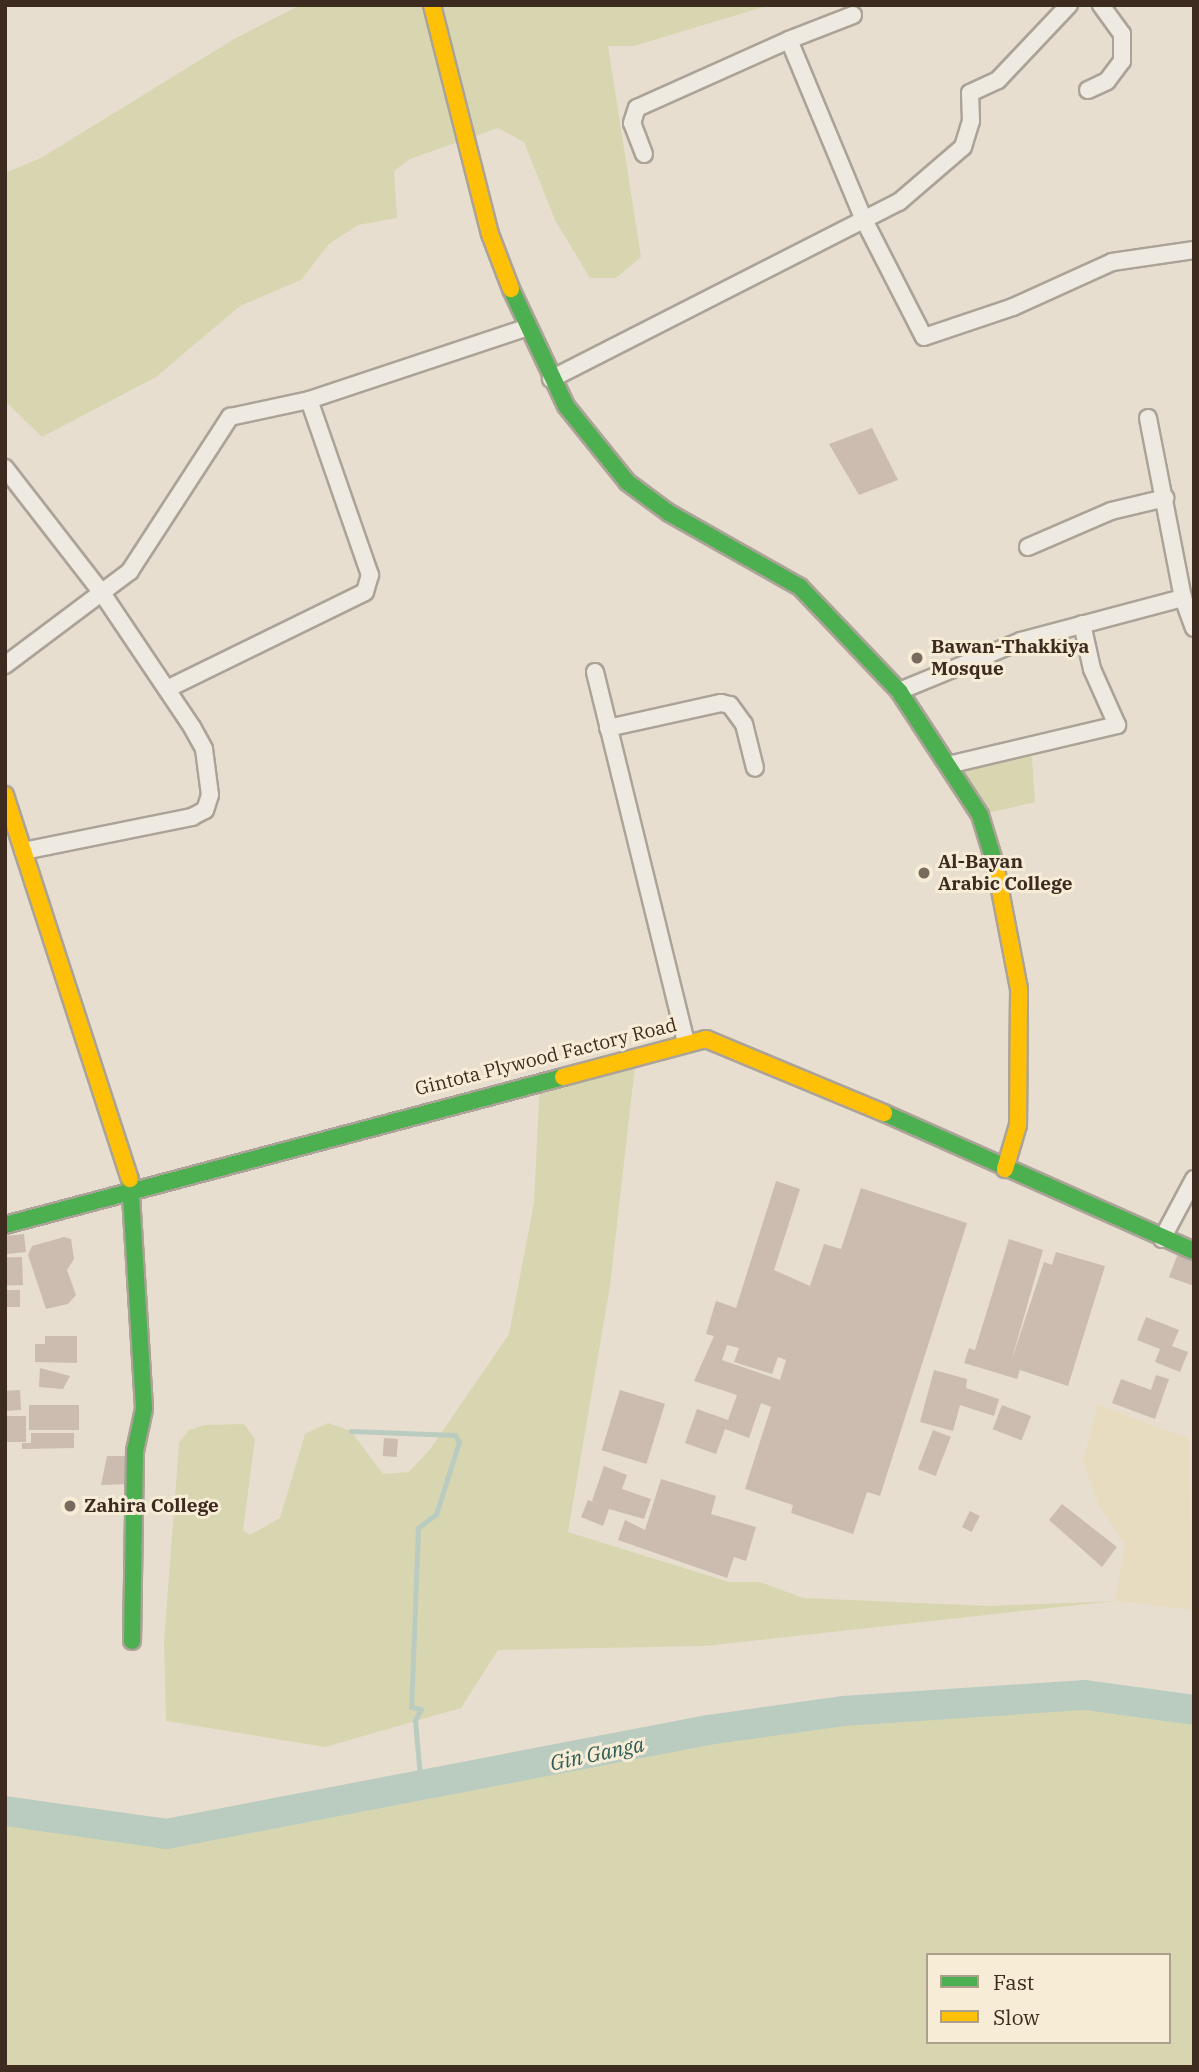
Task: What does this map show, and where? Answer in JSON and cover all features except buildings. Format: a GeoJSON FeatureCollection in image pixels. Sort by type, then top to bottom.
{"type":"FeatureCollection","features":[{"type":"Feature","properties":{"kind":"street"},"geometry":{"type":"LineString","coordinates":[[432,5],[490,234],[525,328],[551,379],[627,482],[669,513],[800,587],[899,691],[980,815],[994,856],[1019,989],[1018,1125],[1005,1169]]}},
{"type":"Feature","properties":{"kind":"street"},"geometry":{"type":"LineString","coordinates":[[551,379],[899,202],[963,147],[971,121],[970,93],[999,80],[1069,5]]}},
{"type":"Feature","properties":{"kind":"street"},"geometry":{"type":"LineString","coordinates":[[1088,90],[1107,81],[1122,61],[1122,34],[1101,5]]}},
{"type":"Feature","properties":{"kind":"street"},"geometry":{"type":"LineString","coordinates":[[644,154],[632,123],[637,108],[789,40],[853,15]]}},
{"type":"Feature","properties":{"kind":"street"},"geometry":{"type":"LineString","coordinates":[[789,40],[864,220],[924,337],[1013,307],[1112,262],[1194,250]]}},
{"type":"Feature","properties":{"kind":"street"},"geometry":{"type":"LineString","coordinates":[[5,665],[130,571],[230,417],[309,401],[525,328]]}},
{"type":"Feature","properties":{"kind":"street"},"geometry":{"type":"LineString","coordinates":[[167,690],[365,592],[370,575],[309,401]]}},
{"type":"Feature","properties":{"kind":"street"},"geometry":{"type":"LineString","coordinates":[[1148,418],[1183,598],[1194,628]]}},
{"type":"Feature","properties":{"kind":"street"},"geometry":{"type":"LineString","coordinates":[[5,468],[102,593],[167,690],[204,750],[211,796],[205,810],[23,851]]}},
{"type":"Feature","properties":{"kind":"street"},"geometry":{"type":"LineString","coordinates":[[1028,547],[1111,511],[1165,498]]}},
{"type":"Feature","properties":{"kind":"street"},"geometry":{"type":"LineString","coordinates":[[899,691],[1021,641],[1183,598]]}},
{"type":"Feature","properties":{"kind":"street"},"geometry":{"type":"LineString","coordinates":[[948,765],[1117,725],[1093,668],[1082,624]]}},
{"type":"Feature","properties":{"kind":"street"},"geometry":{"type":"LineString","coordinates":[[595,672],[686,1042]]}},
{"type":"Feature","properties":{"kind":"street"},"geometry":{"type":"LineString","coordinates":[[608,728],[730,705],[744,724],[755,768]]}},
{"type":"Feature","properties":{"kind":"street"},"geometry":{"type":"LineString","coordinates":[[5,795],[134,1193],[144,1409],[135,1451],[132,1641]]}},
{"type":"Feature","properties":{"kind":"street","name":"Gintota Plywood Factory Road"},"geometry":{"type":"LineString","coordinates":[[5,1225],[134,1193],[274,1150],[686,1042],[706,1040],[779,1066],[1194,1251]]}},
{"type":"Feature","properties":{"kind":"street"},"geometry":{"type":"LineString","coordinates":[[1162,1239],[1194,1179]]}},
{"type":"Feature","properties":{"kind":"shaded area"},"geometry":{"type":"Polygon","coordinates":[[[300,5],[770,5],[634,46],[608,46],[641,257],[616,278],[590,278],[555,220],[524,142],[498,128],[410,159],[394,171],[397,218],[358,225],[329,244],[301,280],[240,306],[156,377],[42,437],[5,401],[5,173],[41,158],[234,39],[300,5]]]}},
{"type":"Feature","properties":{"kind":"shaded area"},"geometry":{"type":"Polygon","coordinates":[[[1025,745],[1032,758],[1035,802],[980,815],[948,765],[1025,745]]]}},
{"type":"Feature","properties":{"kind":"shaded area"},"geometry":{"type":"Polygon","coordinates":[[[636,1057],[610,1286],[568,1532],[729,1582],[760,1582],[803,1598],[989,1606],[1115,1601],[704,1646],[498,1650],[461,1708],[325,1747],[166,1721],[164,1642],[179,1443],[189,1430],[205,1425],[244,1424],[255,1439],[243,1530],[250,1535],[280,1518],[305,1434],[328,1423],[351,1431],[383,1474],[409,1472],[431,1448],[509,1334],[534,1203],[540,1079],[636,1057]]]}},
{"type":"Feature","properties":{"kind":"shaded area"},"geometry":{"type":"Polygon","coordinates":[[[1098,1405],[1189,1439],[1194,1610],[1115,1601],[1125,1544],[1099,1506],[1083,1460],[1098,1405]]]}},
{"type":"Feature","properties":{"kind":"shaded area"},"geometry":{"type":"Polygon","coordinates":[[[1085,1695],[1194,1710],[1194,2067],[5,2067],[5,1811],[167,1834],[708,1730],[843,1711],[1085,1695]]]}},
{"type":"Feature","properties":{"kind":"waterway"},"geometry":{"type":"LineString","coordinates":[[351,1431],[455,1435],[459,1442],[436,1514],[418,1528],[411,1707],[421,1709],[415,1720],[421,1789]]}},
{"type":"Feature","properties":{"kind":"waterway","name":"Gin Ganga"},"geometry":{"type":"LineString","coordinates":[[5,1811],[166,1834],[708,1730],[843,1711],[1085,1695],[1194,1710]]}},
{"type":"Feature","properties":{"kind":"traffic: fast"},"geometry":{"type":"LineString","coordinates":[[511,289],[566,406],[627,482],[669,513],[800,587],[899,691],[980,815],[995,864]]}},
{"type":"Feature","properties":{"kind":"traffic: fast"},"geometry":{"type":"LineString","coordinates":[[5,1225],[563,1077]]}},
{"type":"Feature","properties":{"kind":"traffic: fast"},"geometry":{"type":"LineString","coordinates":[[884,1113],[1194,1251]]}},
{"type":"Feature","properties":{"kind":"traffic: fast"},"geometry":{"type":"LineString","coordinates":[[130,1179],[144,1409],[135,1451],[132,1641]]}},
{"type":"Feature","properties":{"kind":"traffic: slow"},"geometry":{"type":"LineString","coordinates":[[432,5],[490,234],[511,289]]}},
{"type":"Feature","properties":{"kind":"traffic: slow"},"geometry":{"type":"LineString","coordinates":[[5,795],[130,1179]]}},
{"type":"Feature","properties":{"kind":"traffic: slow"},"geometry":{"type":"LineString","coordinates":[[995,864],[1019,989],[1018,1125],[1005,1169]]}},
{"type":"Feature","properties":{"kind":"traffic: slow"},"geometry":{"type":"LineString","coordinates":[[563,1077],[706,1039],[884,1113]]}},
{"type":"Feature","properties":{"kind":"place","name":"Bawan-Thakkiya Mosque"},"geometry":{"type":"Point","coordinates":[917,658]}},
{"type":"Feature","properties":{"kind":"place","name":"Al-Bayan Arabic College"},"geometry":{"type":"Point","coordinates":[924,873]}},
{"type":"Feature","properties":{"kind":"place","name":"Zahira College"},"geometry":{"type":"Point","coordinates":[70,1506]}}]}
